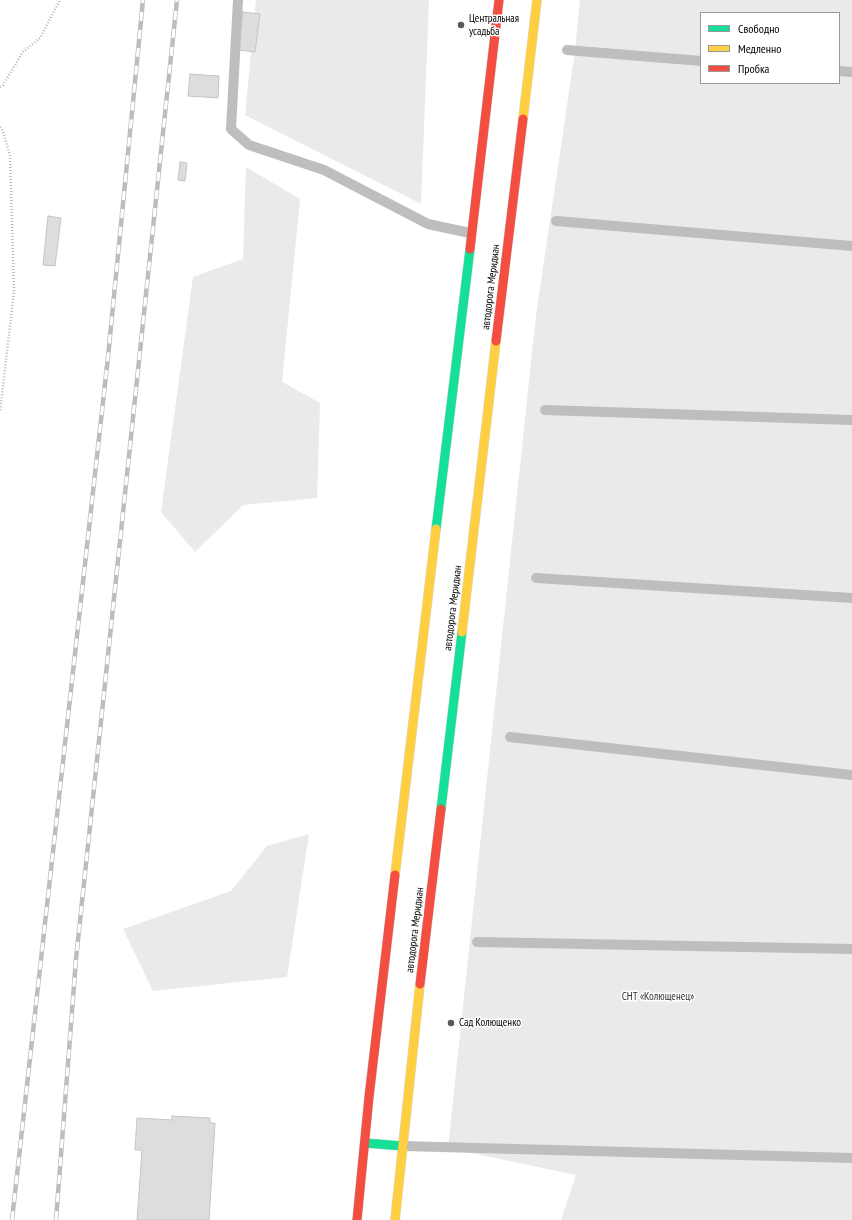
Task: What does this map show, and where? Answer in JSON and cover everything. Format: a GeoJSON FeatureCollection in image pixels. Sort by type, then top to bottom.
{"type":"FeatureCollection","features":[{"type":"Feature","properties":{"kind":"main road"},"geometry":{"type":"LineString","coordinates":[[357,1220],[372,1073],[470,232],[499,0]]}},
{"type":"Feature","properties":{"kind":"main road","name":"автодорога Меридиан"},"geometry":{"type":"LineString","coordinates":[[395,1220],[416,1019],[537,0]]}},
{"type":"Feature","properties":{"kind":"main road"},"geometry":{"type":"LineString","coordinates":[[365,1143],[403,1146]]}},
{"type":"Feature","properties":{"kind":"lane"},"geometry":{"type":"LineString","coordinates":[[238,0],[231,129],[249,145],[324,170],[428,224],[470,232]]}},
{"type":"Feature","properties":{"kind":"lane"},"geometry":{"type":"LineString","coordinates":[[567,50],[700,61]]}},
{"type":"Feature","properties":{"kind":"lane"},"geometry":{"type":"LineString","coordinates":[[840,71],[852,72]]}},
{"type":"Feature","properties":{"kind":"lane"},"geometry":{"type":"LineString","coordinates":[[556,221],[852,246]]}},
{"type":"Feature","properties":{"kind":"lane"},"geometry":{"type":"LineString","coordinates":[[545,410],[852,420]]}},
{"type":"Feature","properties":{"kind":"lane"},"geometry":{"type":"LineString","coordinates":[[536,578],[852,598]]}},
{"type":"Feature","properties":{"kind":"lane"},"geometry":{"type":"LineString","coordinates":[[510,737],[852,775]]}},
{"type":"Feature","properties":{"kind":"lane"},"geometry":{"type":"LineString","coordinates":[[477,942],[852,949]]}},
{"type":"Feature","properties":{"kind":"lane"},"geometry":{"type":"LineString","coordinates":[[403,1146],[852,1158]]}},
{"type":"Feature","properties":{"kind":"path"},"geometry":{"type":"LineString","coordinates":[[0,87],[3,85],[23,52],[40,38],[60,0]]}},
{"type":"Feature","properties":{"kind":"path"},"geometry":{"type":"LineString","coordinates":[[0,127],[3,131],[10,156],[14,291],[0,412]]}},
{"type":"Feature","properties":{"kind":"green space"},"geometry":{"type":"Polygon","coordinates":[[[256,0],[429,0],[421,204],[245,115],[256,0]]]}},
{"type":"Feature","properties":{"kind":"green space","name":"СНТ «Колющенец»"},"geometry":{"type":"Polygon","coordinates":[[[580,0],[852,0],[852,1220],[561,1220],[576,1175],[448,1148],[536,315],[575,51],[580,0]]]}},
{"type":"Feature","properties":{"kind":"green space"},"geometry":{"type":"Polygon","coordinates":[[[246,167],[300,199],[282,382],[320,403],[317,498],[243,505],[195,552],[161,512],[193,277],[243,259],[246,167]]]}},
{"type":"Feature","properties":{"kind":"green space"},"geometry":{"type":"Polygon","coordinates":[[[309,834],[287,977],[153,991],[123,929],[231,891],[267,846],[309,834]]]}},
{"type":"Feature","properties":{"kind":"building"},"geometry":{"type":"Polygon","coordinates":[[[243,12],[260,14],[255,52],[238,50],[243,12]]]}},
{"type":"Feature","properties":{"kind":"building"},"geometry":{"type":"Polygon","coordinates":[[[190,74],[219,76],[218,98],[188,96],[190,74]]]}},
{"type":"Feature","properties":{"kind":"building"},"geometry":{"type":"Polygon","coordinates":[[[180,162],[187,163],[185,181],[178,180],[180,162]]]}},
{"type":"Feature","properties":{"kind":"building"},"geometry":{"type":"Polygon","coordinates":[[[48,216],[61,218],[55,266],[43,265],[48,216]]]}},
{"type":"Feature","properties":{"kind":"building"},"geometry":{"type":"Polygon","coordinates":[[[172,1116],[210,1118],[210,1123],[215,1123],[209,1220],[137,1220],[142,1150],[135,1150],[137,1118],[172,1120],[172,1116]]]}},
{"type":"Feature","properties":{"kind":"railway"},"geometry":{"type":"LineString","coordinates":[[12,1220],[108,357],[143,0]]}},
{"type":"Feature","properties":{"kind":"railway"},"geometry":{"type":"LineString","coordinates":[[56,1220],[76,959],[177,0]]}},
{"type":"Feature","properties":{"kind":"traffic: fast"},"geometry":{"type":"LineString","coordinates":[[436,529],[470,249]]}},
{"type":"Feature","properties":{"kind":"traffic: fast"},"geometry":{"type":"LineString","coordinates":[[441,809],[462,632]]}},
{"type":"Feature","properties":{"kind":"traffic: fast"},"geometry":{"type":"LineString","coordinates":[[365,1143],[403,1146]]}},
{"type":"Feature","properties":{"kind":"traffic: slow"},"geometry":{"type":"LineString","coordinates":[[523,119],[537,0]]}},
{"type":"Feature","properties":{"kind":"traffic: slow"},"geometry":{"type":"LineString","coordinates":[[462,632],[496,341]]}},
{"type":"Feature","properties":{"kind":"traffic: slow"},"geometry":{"type":"LineString","coordinates":[[395,875],[436,529]]}},
{"type":"Feature","properties":{"kind":"traffic: slow"},"geometry":{"type":"LineString","coordinates":[[395,1220],[420,984]]}},
{"type":"Feature","properties":{"kind":"traffic: jam"},"geometry":{"type":"LineString","coordinates":[[470,249],[499,0]]}},
{"type":"Feature","properties":{"kind":"traffic: jam"},"geometry":{"type":"LineString","coordinates":[[496,341],[523,119]]}},
{"type":"Feature","properties":{"kind":"traffic: jam"},"geometry":{"type":"LineString","coordinates":[[420,984],[441,809]]}},
{"type":"Feature","properties":{"kind":"traffic: jam"},"geometry":{"type":"LineString","coordinates":[[357,1220],[369,1097],[395,875]]}},
{"type":"Feature","properties":{"kind":"place","name":"Центральная усадьба"},"geometry":{"type":"Point","coordinates":[461,25]}},
{"type":"Feature","properties":{"kind":"place","name":"Сад Колющенко"},"geometry":{"type":"Point","coordinates":[451,1023]}}]}
